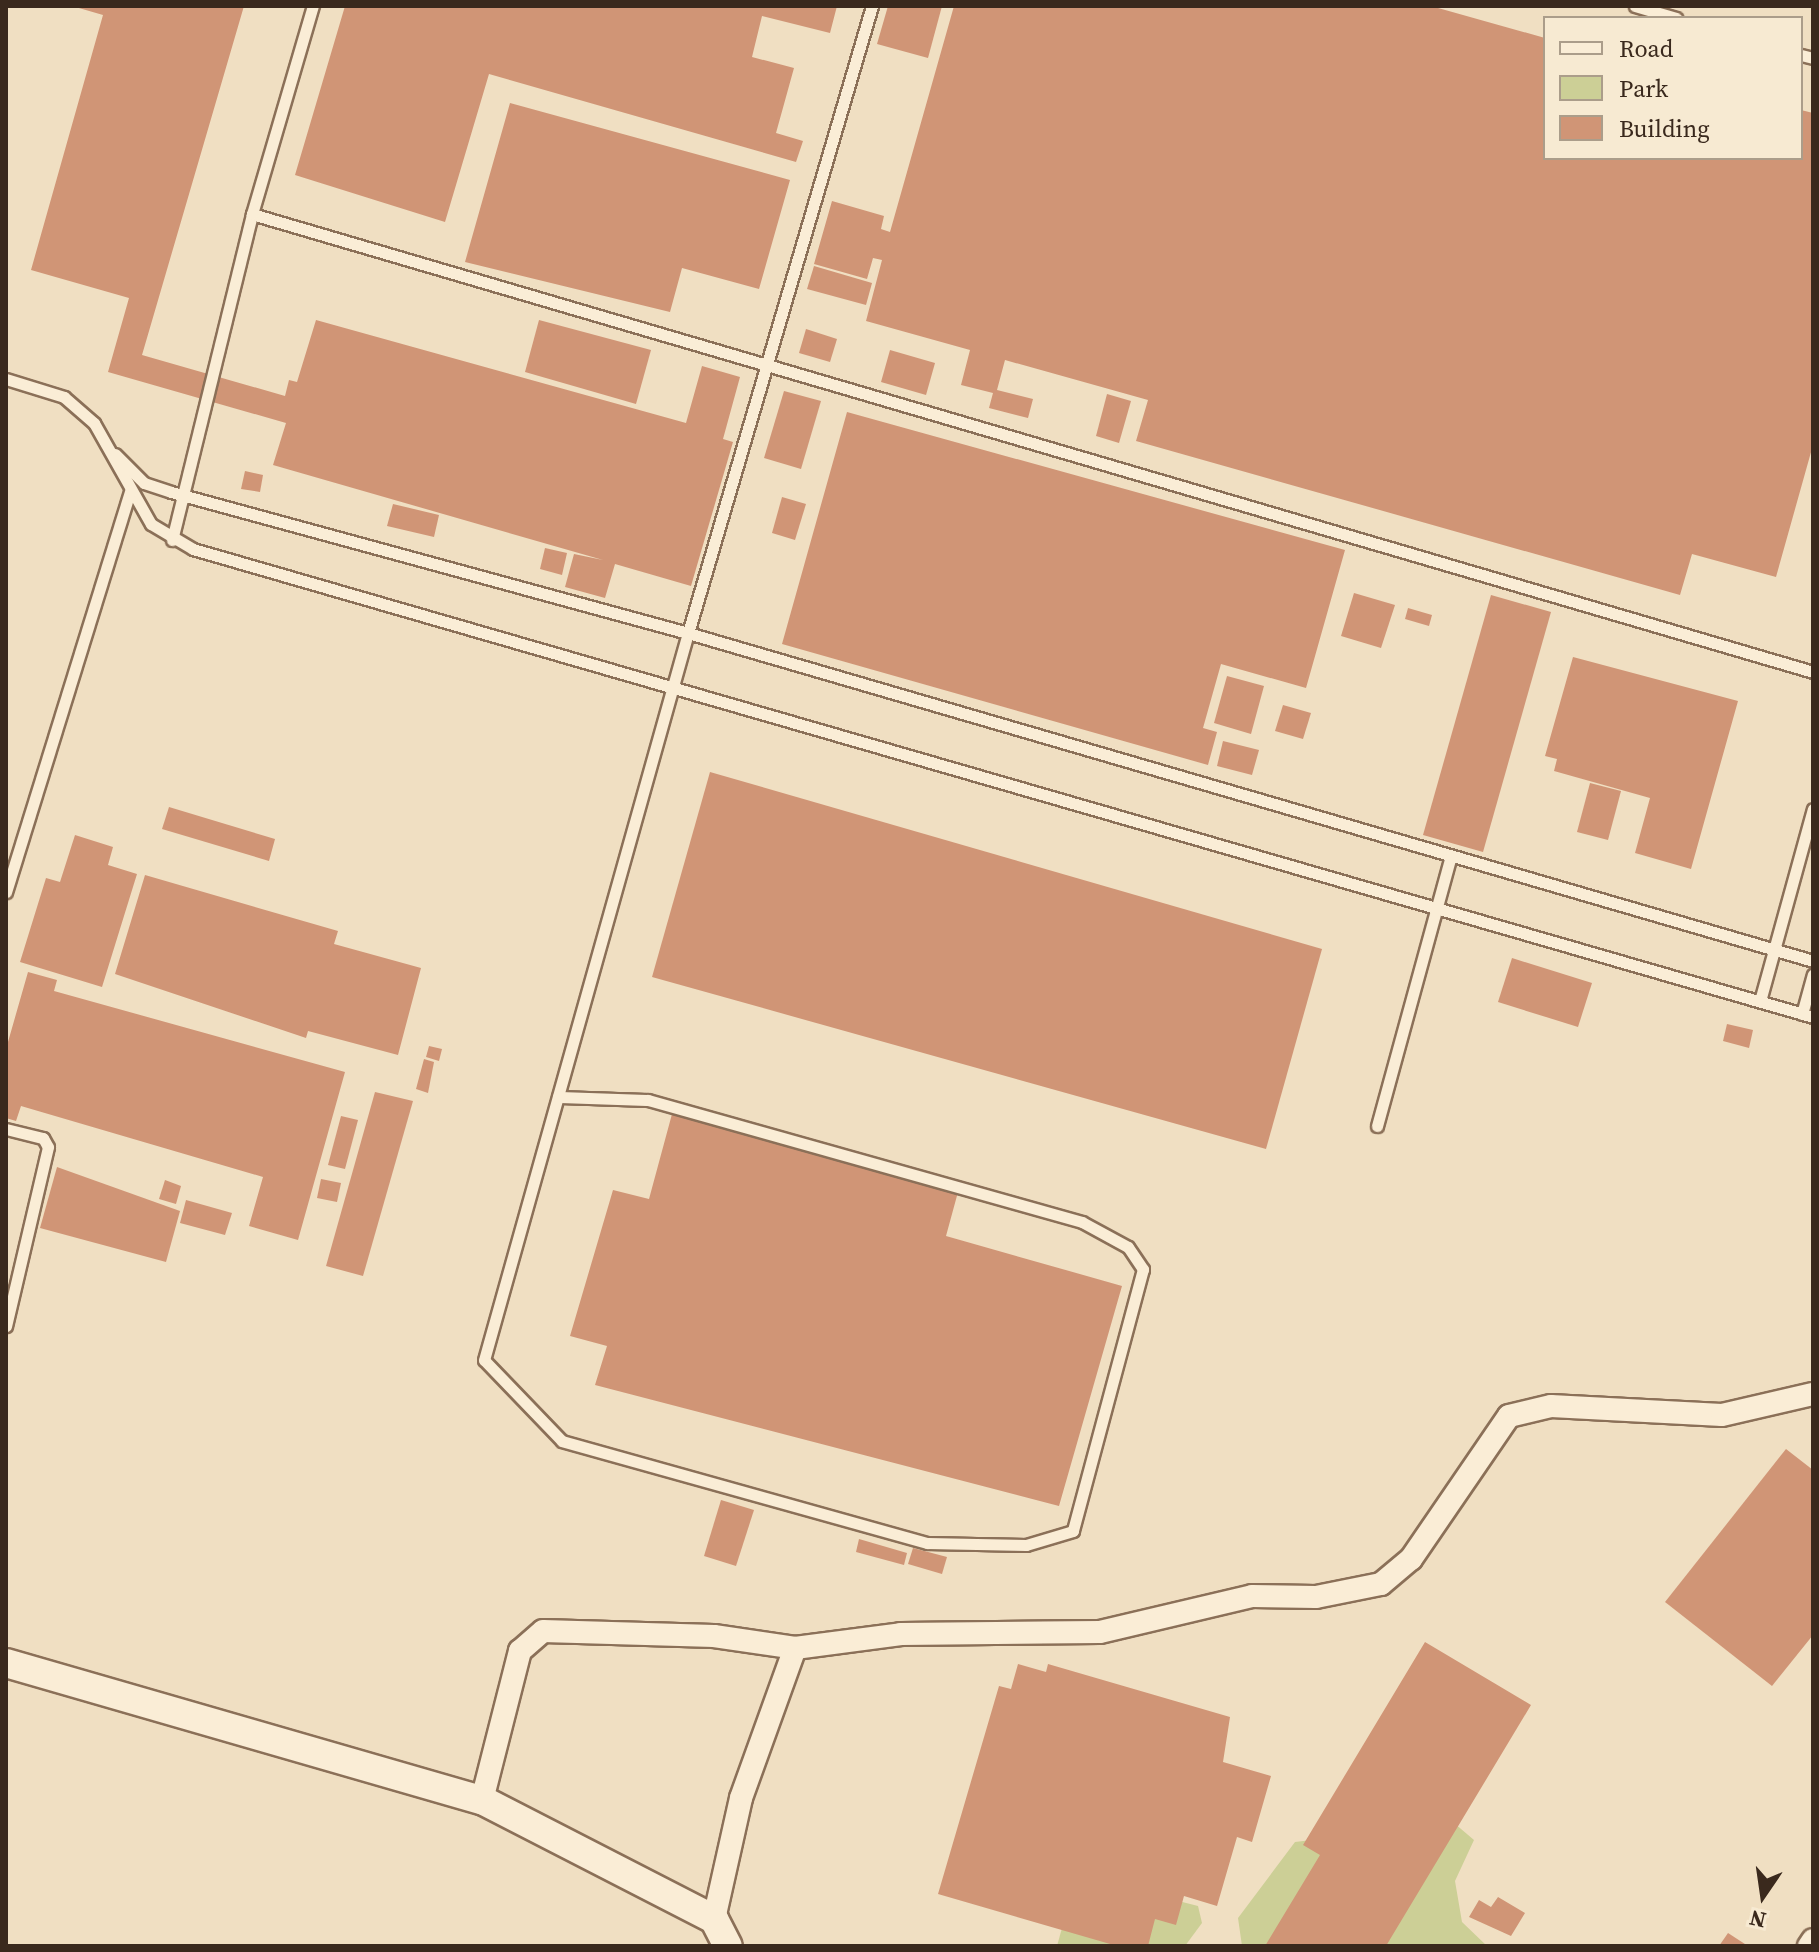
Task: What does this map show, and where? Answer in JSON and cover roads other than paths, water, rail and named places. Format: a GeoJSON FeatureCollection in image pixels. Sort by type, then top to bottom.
{"type":"FeatureCollection","features":[{"type":"Feature","properties":{"kind":"street"},"geometry":{"type":"LineString","coordinates":[[482,1800],[520,1651],[543,1631],[714,1636],[795,1648],[901,1634],[1100,1632],[1252,1596],[1316,1597],[1381,1584],[1411,1559],[1509,1416],[1551,1406],[1722,1415],[1813,1394]]}},
{"type":"Feature","properties":{"kind":"street"},"geometry":{"type":"LineString","coordinates":[[714,1919],[741,1798],[795,1648]]}},
{"type":"Feature","properties":{"kind":"street"},"geometry":{"type":"LineString","coordinates":[[6,1663],[482,1800],[714,1919],[728,1946]]}},
{"type":"Feature","properties":{"kind":"street"},"geometry":{"type":"LineString","coordinates":[[1809,1946],[1813,1940]]}},
{"type":"Feature","properties":{"kind":"lane"},"geometry":{"type":"LineString","coordinates":[[172,540],[252,214],[313,6]]}},
{"type":"Feature","properties":{"kind":"lane"},"geometry":{"type":"LineString","coordinates":[[558,1097],[648,1100],[1082,1222],[1128,1247],[1143,1269],[1073,1531],[1026,1545],[927,1543],[562,1441],[484,1360],[688,633],[872,6]]}},
{"type":"Feature","properties":{"kind":"lane"},"geometry":{"type":"LineString","coordinates":[[1635,6],[1669,16]]}},
{"type":"Feature","properties":{"kind":"lane"},"geometry":{"type":"LineString","coordinates":[[252,214],[1813,672]]}},
{"type":"Feature","properties":{"kind":"lane"},"geometry":{"type":"LineString","coordinates":[[6,379],[64,397],[144,483],[184,496],[688,633],[1813,961]]}},
{"type":"Feature","properties":{"kind":"lane"},"geometry":{"type":"LineString","coordinates":[[104,442],[130,491],[172,540],[672,693],[1438,907],[1808,1015],[1813,974]]}},
{"type":"Feature","properties":{"kind":"lane"},"geometry":{"type":"LineString","coordinates":[[6,892],[130,491]]}},
{"type":"Feature","properties":{"kind":"lane"},"geometry":{"type":"LineString","coordinates":[[1760,1001],[1813,809]]}},
{"type":"Feature","properties":{"kind":"lane"},"geometry":{"type":"LineString","coordinates":[[1377,1126],[1451,856]]}},
{"type":"Feature","properties":{"kind":"lane"},"geometry":{"type":"LineString","coordinates":[[6,1129],[43,1138],[48,1147],[6,1326]]}}]}
